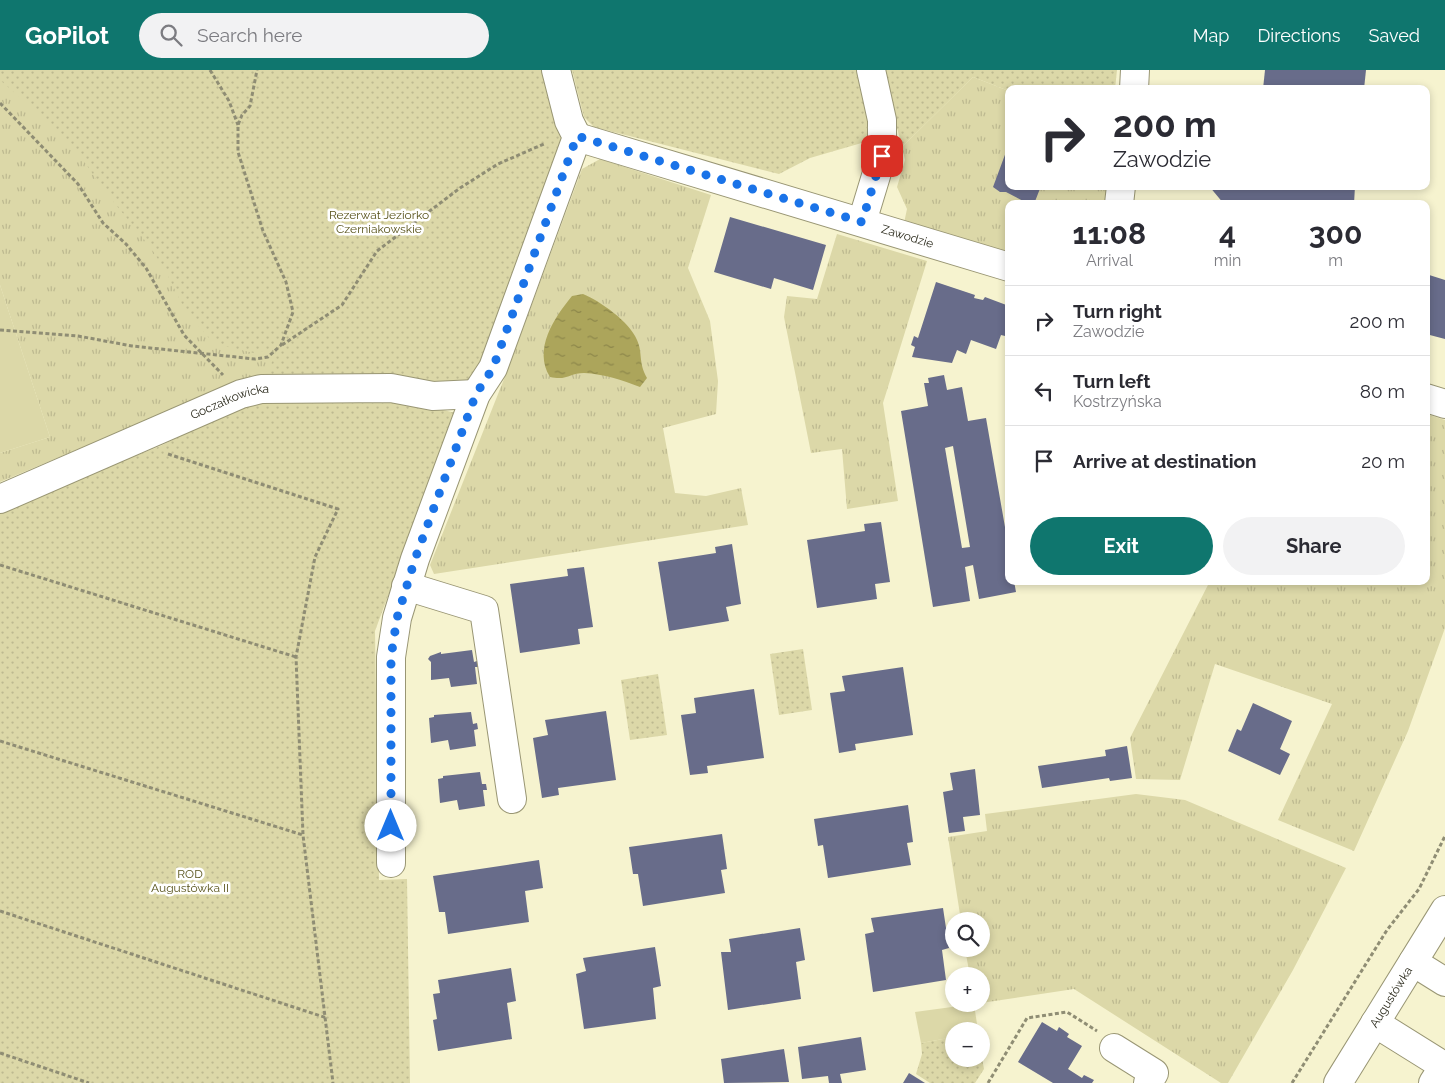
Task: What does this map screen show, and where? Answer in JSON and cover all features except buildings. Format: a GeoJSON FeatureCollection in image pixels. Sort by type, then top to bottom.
{"type":"FeatureCollection","features":[{"type":"Feature","properties":{"kind":"street"},"geometry":{"type":"LineString","coordinates":[[391,864],[391,657],[397,618],[406,586],[476,394],[493,368],[577,136],[569,121],[556,70]]}},
{"type":"Feature","properties":{"kind":"street"},"geometry":{"type":"LineString","coordinates":[[862,222],[882,156],[882,120],[871,70]]}},
{"type":"Feature","properties":{"kind":"street"},"geometry":{"type":"LineString","coordinates":[[1134,85],[1135,70]]}},
{"type":"Feature","properties":{"kind":"street","name":"Zawodzie"},"geometry":{"type":"LineString","coordinates":[[577,136],[1005,266]]}},
{"type":"Feature","properties":{"kind":"street","name":"Goczałkowicka"},"geometry":{"type":"LineString","coordinates":[[0,499],[241,394],[261,389],[391,388],[433,396],[476,394]]}},
{"type":"Feature","properties":{"kind":"street"},"geometry":{"type":"LineString","coordinates":[[1430,399],[1445,404]]}},
{"type":"Feature","properties":{"kind":"street"},"geometry":{"type":"LineString","coordinates":[[406,586],[484,610],[512,799]]}},
{"type":"Feature","properties":{"kind":"street","name":"Augustówka"},"geometry":{"type":"LineString","coordinates":[[1338,1083],[1445,910]]}},
{"type":"Feature","properties":{"kind":"street"},"geometry":{"type":"LineString","coordinates":[[1413,962],[1445,982]]}},
{"type":"Feature","properties":{"kind":"street"},"geometry":{"type":"LineString","coordinates":[[1375,1023],[1440,1072]]}},
{"type":"Feature","properties":{"kind":"street"},"geometry":{"type":"LineString","coordinates":[[1109,1042],[1154,1073],[1148,1083]]}},
{"type":"Feature","properties":{"kind":"path"},"geometry":{"type":"LineString","coordinates":[[210,70],[228,101],[238,125]]}},
{"type":"Feature","properties":{"kind":"path"},"geometry":{"type":"LineString","coordinates":[[257,70],[250,106],[242,115],[238,125],[238,152],[243,174],[291,298],[293,312],[281,345]]}},
{"type":"Feature","properties":{"kind":"path"},"geometry":{"type":"LineString","coordinates":[[0,103],[78,184],[102,223],[126,244],[146,268],[184,335],[204,354]]}},
{"type":"Feature","properties":{"kind":"path"},"geometry":{"type":"LineString","coordinates":[[1,330],[78,336],[132,346],[204,354],[255,359],[268,357],[281,345],[342,305],[377,250],[460,188],[498,164],[553,140],[577,136]]}},
{"type":"Feature","properties":{"kind":"path"},"geometry":{"type":"LineString","coordinates":[[163,452],[338,509],[316,557],[296,657],[303,835],[327,1018],[333,1083]]}},
{"type":"Feature","properties":{"kind":"path"},"geometry":{"type":"LineString","coordinates":[[0,565],[296,657]]}},
{"type":"Feature","properties":{"kind":"path"},"geometry":{"type":"LineString","coordinates":[[0,742],[303,835]]}},
{"type":"Feature","properties":{"kind":"path"},"geometry":{"type":"LineString","coordinates":[[1292,1083],[1387,930],[1419,889],[1445,836]]}},
{"type":"Feature","properties":{"kind":"path"},"geometry":{"type":"LineString","coordinates":[[0,911],[327,1018]]}},
{"type":"Feature","properties":{"kind":"path"},"geometry":{"type":"LineString","coordinates":[[988,1083],[1026,1018],[1067,1012],[1109,1042]]}},
{"type":"Feature","properties":{"kind":"path"},"geometry":{"type":"LineString","coordinates":[[0,1053],[89,1083]]}},
{"type":"Feature","properties":{"kind":"green space"},"geometry":{"type":"Polygon","coordinates":[[[0,70],[361,154],[272,374],[252,376],[0,482],[0,453],[50,437],[0,285],[0,70]]]}},
{"type":"Feature","properties":{"kind":"green space","name":"Rezerwat Jeziorko Czerniakowskie"},"geometry":{"type":"Polygon","coordinates":[[[0,70],[558,70],[575,140],[495,345],[468,381],[454,389],[263,383],[281,340],[268,350],[254,353],[224,346],[209,338],[186,312],[164,268],[147,243],[103,189],[79,154],[56,129],[0,80],[0,70]]]}},
{"type":"Feature","properties":{"kind":"green space"},"geometry":{"type":"Polygon","coordinates":[[[572,70],[856,70],[873,130],[865,142],[810,158],[779,174],[594,127],[584,117],[572,70]]]}},
{"type":"Feature","properties":{"kind":"green space"},"geometry":{"type":"Polygon","coordinates":[[[882,70],[1117,70],[1115,85],[1005,85],[1005,89],[973,77],[902,147],[882,70]]]}},
{"type":"Feature","properties":{"kind":"green space"},"geometry":{"type":"Polygon","coordinates":[[[973,77],[1005,89],[1005,190],[1110,190],[1109,200],[1005,200],[1005,253],[904,223],[907,209],[897,187],[905,160],[902,147],[973,77]]]}},
{"type":"Feature","properties":{"kind":"green space"},"geometry":{"type":"Polygon","coordinates":[[[600,159],[711,195],[688,268],[710,321],[718,381],[716,414],[663,428],[675,493],[706,496],[741,488],[748,525],[434,574],[430,565],[506,374],[582,169],[600,159]]]}},
{"type":"Feature","properties":{"kind":"green space"},"geometry":{"type":"Polygon","coordinates":[[[837,234],[927,261],[883,403],[898,501],[847,509],[842,449],[811,453],[784,317],[787,296],[817,299],[837,234]]]}},
{"type":"Feature","properties":{"kind":"green space"},"geometry":{"type":"Polygon","coordinates":[[[0,285],[50,437],[0,453],[0,285]]]}},
{"type":"Feature","properties":{"kind":"green space","name":"ROD Augustówka II"},"geometry":{"type":"Polygon","coordinates":[[[382,396],[456,413],[375,631],[379,880],[407,879],[410,1083],[0,1083],[0,509],[158,447],[251,402],[382,396]]]}},
{"type":"Feature","properties":{"kind":"green space"},"geometry":{"type":"Polygon","coordinates":[[[1430,415],[1445,420],[1445,628],[1408,731],[1354,851],[1278,820],[1332,704],[1215,664],[1180,780],[1136,779],[1130,738],[1208,585],[1430,585],[1430,415]]]}},
{"type":"Feature","properties":{"kind":"green space"},"geometry":{"type":"Polygon","coordinates":[[[803,649],[812,710],[779,715],[770,654],[803,649]]]}},
{"type":"Feature","properties":{"kind":"green space"},"geometry":{"type":"Polygon","coordinates":[[[658,674],[667,735],[630,740],[621,680],[658,674]]]}},
{"type":"Feature","properties":{"kind":"green space"},"geometry":{"type":"Polygon","coordinates":[[[1136,794],[1185,800],[1346,868],[1293,970],[1228,1083],[1221,1083],[1074,989],[990,1002],[990,967],[968,967],[966,957],[990,957],[990,912],[960,912],[948,837],[987,831],[985,814],[1136,794]]]}},
{"type":"Feature","properties":{"kind":"green space"},"geometry":{"type":"Polygon","coordinates":[[[945,1008],[945,1012],[975,1012],[977,1022],[945,1022],[945,1039],[921,1043],[915,1012],[945,1008]]]}},
{"type":"Feature","properties":{"kind":"green space"},"geometry":{"type":"Polygon","coordinates":[[[945,1039],[945,1067],[984,1067],[984,1069],[975,1083],[930,1083],[916,1074],[922,1054],[921,1043],[945,1039]]]}},
{"type":"Feature","properties":{"kind":"water"},"geometry":{"type":"Polygon","coordinates":[[[583,294],[614,313],[633,333],[639,345],[642,367],[647,378],[640,387],[613,378],[584,373],[561,378],[550,377],[545,366],[544,356],[548,334],[572,296],[583,294]]]}},
{"type":"Feature","properties":{"kind":"route"},"geometry":{"type":"LineString","coordinates":[[391,826],[391,657],[397,618],[415,559],[476,394],[493,368],[577,136],[862,222],[882,156]]}}]}
